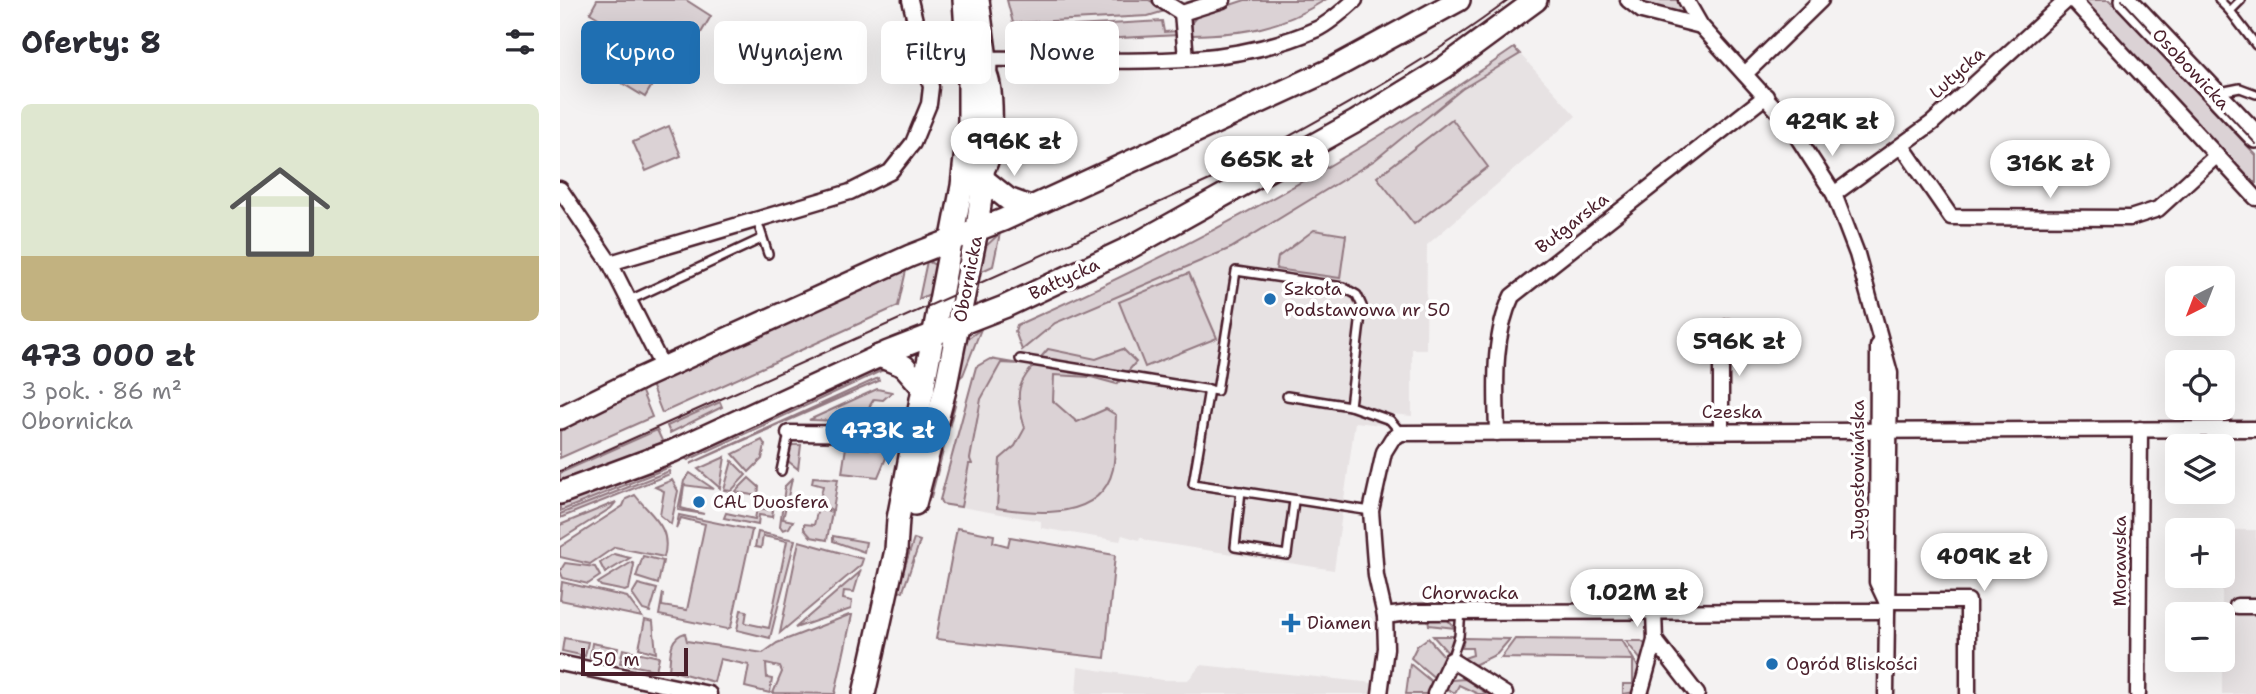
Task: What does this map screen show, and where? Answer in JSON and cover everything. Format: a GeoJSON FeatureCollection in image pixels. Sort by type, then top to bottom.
{"type":"FeatureCollection","features":[{"type":"Feature","properties":{"kind":"main road","name":"Obornicka"},"geometry":{"type":"LineString","coordinates":[[964,0],[969,21]]}},
{"type":"Feature","properties":{"kind":"main road","name":"Obornicka"},"geometry":{"type":"LineString","coordinates":[[978,0],[978,21]]}},
{"type":"Feature","properties":{"kind":"main road"},"geometry":{"type":"LineString","coordinates":[[560,418],[663,368],[1030,207],[1331,70],[1459,0]]}},
{"type":"Feature","properties":{"kind":"main road","name":"Bałtycka"},"geometry":{"type":"LineString","coordinates":[[560,493],[673,452],[879,356],[1095,265],[1237,189],[1446,67],[1535,0]]}},
{"type":"Feature","properties":{"kind":"main road","name":"Osobowicka"},"geometry":{"type":"LineString","coordinates":[[2126,0],[2256,137]]}},
{"type":"Feature","properties":{"kind":"main road","name":"Obornicka"},"geometry":{"type":"LineString","coordinates":[[864,694],[896,550],[898,519],[936,333],[953,239],[974,84]]}},
{"type":"Feature","properties":{"kind":"main road","name":"Obornicka"},"geometry":{"type":"LineString","coordinates":[[896,550],[911,523],[959,324],[977,230],[983,179],[979,84]]}},
{"type":"Feature","properties":{"kind":"main road"},"geometry":{"type":"LineString","coordinates":[[983,179],[1008,200],[1030,207]]}},
{"type":"Feature","properties":{"kind":"main road"},"geometry":{"type":"LineString","coordinates":[[879,356],[904,366],[924,389]]}},
{"type":"Feature","properties":{"kind":"street"},"geometry":{"type":"LineString","coordinates":[[610,262],[850,192],[890,172],[913,143],[929,104],[931,87],[910,0]]}},
{"type":"Feature","properties":{"kind":"street"},"geometry":{"type":"LineString","coordinates":[[1161,0],[1182,13],[1223,0]]}},
{"type":"Feature","properties":{"kind":"street"},"geometry":{"type":"LineString","coordinates":[[1628,0],[1642,11],[1701,26]]}},
{"type":"Feature","properties":{"kind":"street","name":"Jugosłowiańska"},"geometry":{"type":"LineString","coordinates":[[1686,0],[1701,26],[1787,121],[1834,194],[1857,254],[1890,373],[1884,430],[1884,513],[1877,582],[1886,606],[1886,694]]}},
{"type":"Feature","properties":{"kind":"street"},"geometry":{"type":"LineString","coordinates":[[1745,74],[1821,0]]}},
{"type":"Feature","properties":{"kind":"street","name":"Lutycka"},"geometry":{"type":"LineString","coordinates":[[1834,194],[1902,146],[2067,0]]}},
{"type":"Feature","properties":{"kind":"street"},"geometry":{"type":"LineString","coordinates":[[2073,0],[2213,159],[2256,198]]}},
{"type":"Feature","properties":{"kind":"street"},"geometry":{"type":"LineString","coordinates":[[991,59],[1186,58],[1265,46],[1318,29],[1345,3]]}},
{"type":"Feature","properties":{"kind":"street"},"geometry":{"type":"LineString","coordinates":[[1182,13],[1186,58]]}},
{"type":"Feature","properties":{"kind":"street","name":"Bułgarska"},"geometry":{"type":"LineString","coordinates":[[1497,433],[1498,349],[1502,320],[1512,296],[1766,96]]}},
{"type":"Feature","properties":{"kind":"street"},"geometry":{"type":"LineString","coordinates":[[1902,146],[1951,217],[2130,218],[2158,209],[2213,159]]}},
{"type":"Feature","properties":{"kind":"street"},"geometry":{"type":"LineString","coordinates":[[560,189],[610,262],[663,368]]}},
{"type":"Feature","properties":{"kind":"street"},"geometry":{"type":"LineString","coordinates":[[1721,431],[1721,364],[1729,346],[1728,327]]}},
{"type":"Feature","properties":{"kind":"street","name":"Morawska"},"geometry":{"type":"LineString","coordinates":[[2138,694],[2140,429]]}},
{"type":"Feature","properties":{"kind":"street","name":"Czeska"},"geometry":{"type":"LineString","coordinates":[[1401,433],[2256,429]]}},
{"type":"Feature","properties":{"kind":"street"},"geometry":{"type":"LineString","coordinates":[[789,433],[895,434],[915,437]]}},
{"type":"Feature","properties":{"kind":"street"},"geometry":{"type":"LineString","coordinates":[[1380,694],[1386,648],[1385,616],[1376,576],[1371,511],[1384,452],[1395,435],[1401,433]]}},
{"type":"Feature","properties":{"kind":"street"},"geometry":{"type":"LineString","coordinates":[[1886,606],[1968,601],[1968,694]]}},
{"type":"Feature","properties":{"kind":"street","name":"Chorwacka"},"geometry":{"type":"LineString","coordinates":[[1385,616],[1461,611],[1654,612],[1886,606]]}},
{"type":"Feature","properties":{"kind":"street"},"geometry":{"type":"LineString","coordinates":[[2237,606],[2256,606]]}},
{"type":"Feature","properties":{"kind":"street"},"geometry":{"type":"LineString","coordinates":[[1640,694],[1655,640],[1654,612]]}},
{"type":"Feature","properties":{"kind":"street"},"geometry":{"type":"LineString","coordinates":[[1655,640],[1697,694]]}},
{"type":"Feature","properties":{"kind":"street"},"geometry":{"type":"LineString","coordinates":[[1435,694],[1451,660],[1505,694]]}},
{"type":"Feature","properties":{"kind":"street"},"geometry":{"type":"LineString","coordinates":[[560,663],[709,694]]}},
{"type":"Feature","properties":{"kind":"lane"},"geometry":{"type":"LineString","coordinates":[[2219,0],[2256,45]]}},
{"type":"Feature","properties":{"kind":"lane"},"geometry":{"type":"LineString","coordinates":[[2230,11],[2241,0]]}},
{"type":"Feature","properties":{"kind":"lane"},"geometry":{"type":"LineString","coordinates":[[2215,94],[2240,88],[2256,94]]}},
{"type":"Feature","properties":{"kind":"lane"},"geometry":{"type":"LineString","coordinates":[[757,219],[761,239],[768,254]]}},
{"type":"Feature","properties":{"kind":"lane"},"geometry":{"type":"LineString","coordinates":[[630,300],[761,239]]}},
{"type":"Feature","properties":{"kind":"lane"},"geometry":{"type":"LineString","coordinates":[[1020,359],[1217,391],[1236,271],[1343,287],[1359,298],[1362,306],[1350,406]]}},
{"type":"Feature","properties":{"kind":"lane"},"geometry":{"type":"LineString","coordinates":[[1209,389],[1193,484],[1371,511]]}},
{"type":"Feature","properties":{"kind":"lane"},"geometry":{"type":"LineString","coordinates":[[1287,396],[1350,406],[1390,420],[1401,433]]}},
{"type":"Feature","properties":{"kind":"lane"},"geometry":{"type":"LineString","coordinates":[[781,471],[789,433]]}},
{"type":"Feature","properties":{"kind":"lane"},"geometry":{"type":"LineString","coordinates":[[1241,491],[1235,547],[1287,555],[1294,501]]}},
{"type":"Feature","properties":{"kind":"lane"},"geometry":{"type":"LineString","coordinates":[[1451,660],[1459,636],[1461,611]]}},
{"type":"Feature","properties":{"kind":"shaded area"},"geometry":{"type":"Polygon","coordinates":[[[597,0],[686,0],[711,16],[700,34],[700,21],[604,21],[590,13],[597,0]]]}},
{"type":"Feature","properties":{"kind":"shaded area"},"geometry":{"type":"Polygon","coordinates":[[[1007,0],[1149,0],[1168,10],[1148,16],[1012,21],[1007,0]]]}},
{"type":"Feature","properties":{"kind":"shaded area"},"geometry":{"type":"Polygon","coordinates":[[[1245,0],[1325,0],[1292,18],[1261,28],[1191,35],[1192,22],[1197,16],[1245,0]]]}},
{"type":"Feature","properties":{"kind":"shaded area"},"geometry":{"type":"Polygon","coordinates":[[[1636,0],[1680,0],[1693,18],[1647,7],[1636,0]]]}},
{"type":"Feature","properties":{"kind":"shaded area"},"geometry":{"type":"Polygon","coordinates":[[[2080,0],[2109,0],[2256,155],[2256,190],[2080,0]]]}},
{"type":"Feature","properties":{"kind":"shaded area"},"geometry":{"type":"Polygon","coordinates":[[[1162,21],[1164,32],[1178,31],[1179,35],[1119,38],[1119,23],[1162,21]]]}},
{"type":"Feature","properties":{"kind":"shaded area"},"geometry":{"type":"Polygon","coordinates":[[[1514,48],[1520,54],[1462,89],[1375,160],[1231,248],[1055,323],[1022,350],[1015,331],[1017,325],[1146,264],[1272,198],[1395,126],[1514,48]]]}},
{"type":"Feature","properties":{"kind":"shaded area","name":"Szkoła Podstawowa nr 50"},"geometry":{"type":"Polygon","coordinates":[[[1520,54],[1576,116],[1427,245],[1426,349],[1412,349],[1412,416],[1391,414],[1390,426],[1355,422],[1334,570],[1148,541],[1140,537],[1139,540],[1122,535],[1120,541],[1041,528],[1041,521],[961,507],[969,464],[972,464],[970,459],[981,399],[1001,363],[1018,366],[1022,350],[1055,323],[1231,248],[1375,160],[1462,89],[1520,54]]]}},
{"type":"Feature","properties":{"kind":"shaded area"},"geometry":{"type":"Polygon","coordinates":[[[624,84],[653,84],[645,97],[624,84]]]}},
{"type":"Feature","properties":{"kind":"shaded area"},"geometry":{"type":"Polygon","coordinates":[[[1452,119],[1488,167],[1414,224],[1377,177],[1452,119]]]}},
{"type":"Feature","properties":{"kind":"shaded area"},"geometry":{"type":"Polygon","coordinates":[[[669,126],[681,156],[646,171],[633,142],[669,126]]]}},
{"type":"Feature","properties":{"kind":"shaded area"},"geometry":{"type":"Polygon","coordinates":[[[1314,230],[1346,235],[1340,278],[1276,269],[1278,257],[1314,230]]]}},
{"type":"Feature","properties":{"kind":"shaded area"},"geometry":{"type":"Polygon","coordinates":[[[1000,233],[993,266],[978,273],[984,248],[1000,233]]]}},
{"type":"Feature","properties":{"kind":"shaded area"},"geometry":{"type":"Polygon","coordinates":[[[927,261],[938,266],[934,292],[919,299],[927,261]]]}},
{"type":"Feature","properties":{"kind":"shaded area"},"geometry":{"type":"Polygon","coordinates":[[[907,266],[898,306],[662,413],[650,382],[907,266]]]}},
{"type":"Feature","properties":{"kind":"shaded area"},"geometry":{"type":"Polygon","coordinates":[[[1189,273],[1217,338],[1145,367],[1119,302],[1189,273]]]}},
{"type":"Feature","properties":{"kind":"shaded area"},"geometry":{"type":"Polygon","coordinates":[[[981,329],[963,375],[956,381],[966,340],[981,329]]]}},
{"type":"Feature","properties":{"kind":"shaded area"},"geometry":{"type":"Polygon","coordinates":[[[1048,349],[1096,359],[1123,349],[1136,362],[1117,384],[1091,377],[1054,375],[1053,401],[1077,422],[1106,409],[1116,415],[1113,469],[1106,486],[1095,498],[1081,506],[1048,512],[997,508],[1000,459],[1015,446],[1025,428],[1019,402],[1021,384],[1048,349]]]}},
{"type":"Feature","properties":{"kind":"shaded area"},"geometry":{"type":"Polygon","coordinates":[[[990,359],[1019,364],[1001,363],[981,399],[970,459],[972,464],[969,464],[961,507],[942,504],[940,500],[976,367],[990,359]]]}},
{"type":"Feature","properties":{"kind":"shaded area"},"geometry":{"type":"Polygon","coordinates":[[[883,370],[688,460],[682,456],[870,372],[883,370]]]}},
{"type":"Feature","properties":{"kind":"shaded area"},"geometry":{"type":"Polygon","coordinates":[[[878,378],[879,381],[690,464],[878,378]]]}},
{"type":"Feature","properties":{"kind":"shaded area"},"geometry":{"type":"Polygon","coordinates":[[[640,387],[652,417],[560,458],[560,431],[640,387]]]}},
{"type":"Feature","properties":{"kind":"shaded area"},"geometry":{"type":"Polygon","coordinates":[[[877,389],[892,392],[883,400],[874,399],[869,407],[889,422],[809,420],[877,389]]]}},
{"type":"Feature","properties":{"kind":"shaded area"},"geometry":{"type":"Polygon","coordinates":[[[951,401],[956,401],[931,497],[927,495],[951,401]]]}},
{"type":"Feature","properties":{"kind":"shaded area"},"geometry":{"type":"Polygon","coordinates":[[[720,402],[722,407],[670,433],[667,426],[720,402]]]}},
{"type":"Feature","properties":{"kind":"shaded area"},"geometry":{"type":"Polygon","coordinates":[[[657,430],[665,447],[560,485],[560,473],[657,430]]]}},
{"type":"Feature","properties":{"kind":"shaded area"},"geometry":{"type":"Polygon","coordinates":[[[762,440],[765,445],[762,459],[749,472],[733,454],[762,440]]]}},
{"type":"Feature","properties":{"kind":"shaded area"},"geometry":{"type":"Polygon","coordinates":[[[790,445],[801,445],[798,469],[788,461],[790,445]]]}},
{"type":"Feature","properties":{"kind":"shaded area"},"geometry":{"type":"Polygon","coordinates":[[[846,447],[883,450],[886,458],[878,477],[842,473],[846,447]]]}},
{"type":"Feature","properties":{"kind":"shaded area"},"geometry":{"type":"Polygon","coordinates":[[[725,457],[720,488],[698,469],[725,457]]]}},
{"type":"Feature","properties":{"kind":"shaded area"},"geometry":{"type":"Polygon","coordinates":[[[670,461],[670,467],[560,511],[560,504],[565,501],[670,461]]]}},
{"type":"Feature","properties":{"kind":"shaded area"},"geometry":{"type":"Polygon","coordinates":[[[732,461],[746,475],[731,491],[724,490],[732,461]]]}},
{"type":"Feature","properties":{"kind":"shaded area"},"geometry":{"type":"Polygon","coordinates":[[[669,471],[670,474],[560,518],[560,514],[669,471]]]}},
{"type":"Feature","properties":{"kind":"shaded area"},"geometry":{"type":"Polygon","coordinates":[[[690,473],[714,489],[684,485],[681,508],[704,514],[678,510],[684,481],[690,473]]]}},
{"type":"Feature","properties":{"kind":"shaded area"},"geometry":{"type":"Polygon","coordinates":[[[813,477],[838,479],[833,510],[818,507],[823,486],[812,483],[813,477]]]}},
{"type":"Feature","properties":{"kind":"shaded area"},"geometry":{"type":"Polygon","coordinates":[[[749,478],[759,487],[758,496],[735,492],[749,478]]]}},
{"type":"Feature","properties":{"kind":"shaded area"},"geometry":{"type":"Polygon","coordinates":[[[792,479],[783,519],[793,521],[789,528],[783,530],[780,526],[785,486],[792,479]]]}},
{"type":"Feature","properties":{"kind":"shaded area"},"geometry":{"type":"Polygon","coordinates":[[[672,480],[678,491],[671,524],[660,515],[664,491],[655,487],[672,480]]]}},
{"type":"Feature","properties":{"kind":"shaded area"},"geometry":{"type":"Polygon","coordinates":[[[635,495],[663,530],[666,547],[664,557],[615,547],[590,564],[560,557],[560,547],[623,506],[626,499],[635,495]]]}},
{"type":"Feature","properties":{"kind":"shaded area"},"geometry":{"type":"Polygon","coordinates":[[[616,502],[611,508],[560,540],[560,525],[616,502]]]}},
{"type":"Feature","properties":{"kind":"shaded area"},"geometry":{"type":"Polygon","coordinates":[[[757,508],[773,510],[772,517],[759,515],[758,525],[724,518],[726,513],[755,519],[757,508]]]}},
{"type":"Feature","properties":{"kind":"shaded area"},"geometry":{"type":"Polygon","coordinates":[[[818,508],[832,512],[827,540],[811,537],[804,529],[804,524],[814,525],[818,508]]]}},
{"type":"Feature","properties":{"kind":"shaded area"},"geometry":{"type":"Polygon","coordinates":[[[679,515],[752,530],[731,627],[727,629],[659,615],[663,593],[662,606],[687,610],[705,524],[681,518],[676,529],[679,515]]]}},
{"type":"Feature","properties":{"kind":"shaded area"},"geometry":{"type":"Polygon","coordinates":[[[957,528],[994,535],[993,542],[1008,546],[1010,537],[1115,555],[1105,658],[936,639],[957,528]]]}},
{"type":"Feature","properties":{"kind":"shaded area"},"geometry":{"type":"Polygon","coordinates":[[[2235,530],[2256,530],[2256,694],[2222,694],[2222,672],[2235,672],[2235,602],[2222,602],[2222,588],[2235,588],[2235,530]]]}},
{"type":"Feature","properties":{"kind":"shaded area"},"geometry":{"type":"Polygon","coordinates":[[[758,532],[795,540],[770,638],[737,630],[741,610],[747,611],[745,623],[769,628],[787,541],[763,536],[761,548],[755,547],[758,532]]]}},
{"type":"Feature","properties":{"kind":"shaded area"},"geometry":{"type":"Polygon","coordinates":[[[833,536],[866,542],[864,552],[833,541],[833,536]]]}},
{"type":"Feature","properties":{"kind":"shaded area"},"geometry":{"type":"Polygon","coordinates":[[[914,539],[920,541],[903,591],[896,593],[914,539]]]}},
{"type":"Feature","properties":{"kind":"shaded area"},"geometry":{"type":"Polygon","coordinates":[[[799,541],[863,559],[861,565],[780,633],[799,541]]]}},
{"type":"Feature","properties":{"kind":"shaded area"},"geometry":{"type":"Polygon","coordinates":[[[614,554],[630,558],[605,573],[600,563],[614,554]]]}},
{"type":"Feature","properties":{"kind":"shaded area"},"geometry":{"type":"Polygon","coordinates":[[[643,556],[663,561],[658,584],[636,577],[643,556]]]}},
{"type":"Feature","properties":{"kind":"shaded area"},"geometry":{"type":"Polygon","coordinates":[[[632,562],[634,565],[629,589],[625,591],[598,583],[632,562]]]}},
{"type":"Feature","properties":{"kind":"shaded area"},"geometry":{"type":"Polygon","coordinates":[[[565,563],[595,567],[600,576],[588,584],[563,578],[560,571],[565,563]]]}},
{"type":"Feature","properties":{"kind":"shaded area"},"geometry":{"type":"Polygon","coordinates":[[[860,572],[854,592],[844,591],[843,599],[852,601],[851,609],[795,628],[860,572]]]}},
{"type":"Feature","properties":{"kind":"shaded area"},"geometry":{"type":"Polygon","coordinates":[[[562,582],[627,597],[642,617],[560,600],[562,582]]]}},
{"type":"Feature","properties":{"kind":"shaded area"},"geometry":{"type":"Polygon","coordinates":[[[638,584],[657,589],[650,612],[643,610],[632,594],[638,584]]]}},
{"type":"Feature","properties":{"kind":"shaded area"},"geometry":{"type":"Polygon","coordinates":[[[852,615],[835,694],[773,693],[782,672],[780,667],[766,664],[767,678],[772,679],[770,693],[745,687],[749,665],[720,659],[714,682],[669,670],[673,643],[685,633],[687,641],[763,653],[777,643],[852,615]]]}},
{"type":"Feature","properties":{"kind":"shaded area"},"geometry":{"type":"Polygon","coordinates":[[[1445,617],[1455,628],[1429,625],[1428,618],[1445,617]]]}},
{"type":"Feature","properties":{"kind":"shaded area"},"geometry":{"type":"Polygon","coordinates":[[[645,620],[653,622],[656,653],[639,648],[645,620]]]}},
{"type":"Feature","properties":{"kind":"shaded area"},"geometry":{"type":"Polygon","coordinates":[[[1433,636],[1455,636],[1448,653],[1433,636]]]}},
{"type":"Feature","properties":{"kind":"shaded area"},"geometry":{"type":"Polygon","coordinates":[[[564,638],[588,642],[585,656],[562,651],[564,638]]]}},
{"type":"Feature","properties":{"kind":"shaded area"},"geometry":{"type":"Polygon","coordinates":[[[1428,638],[1445,657],[1436,679],[1411,658],[1417,646],[1428,638]]]}},
{"type":"Feature","properties":{"kind":"shaded area"},"geometry":{"type":"Polygon","coordinates":[[[1464,638],[1510,639],[1497,654],[1472,666],[1464,658],[1473,655],[1472,648],[1462,648],[1464,638]]]}},
{"type":"Feature","properties":{"kind":"shaded area"},"geometry":{"type":"Polygon","coordinates":[[[1515,639],[1622,640],[1641,672],[1635,692],[1623,694],[1623,684],[1633,684],[1633,660],[1501,658],[1515,639]]]}},
{"type":"Feature","properties":{"kind":"shaded area"},"geometry":{"type":"Polygon","coordinates":[[[1626,641],[1641,641],[1646,645],[1644,664],[1626,641]]]}},
{"type":"Feature","properties":{"kind":"shaded area"},"geometry":{"type":"Polygon","coordinates":[[[592,643],[618,648],[615,662],[590,657],[592,643]]]}},
{"type":"Feature","properties":{"kind":"shaded area"},"geometry":{"type":"Polygon","coordinates":[[[623,649],[659,657],[656,670],[620,663],[623,649]]]}},
{"type":"Feature","properties":{"kind":"shaded area"},"geometry":{"type":"Polygon","coordinates":[[[1410,664],[1432,682],[1429,694],[1406,694],[1410,664]]]}},
{"type":"Feature","properties":{"kind":"shaded area"},"geometry":{"type":"Polygon","coordinates":[[[1201,665],[1373,683],[1372,694],[1076,694],[1078,667],[1162,680],[1188,680],[1201,665]]]}},
{"type":"Feature","properties":{"kind":"shaded area"},"geometry":{"type":"Polygon","coordinates":[[[1465,679],[1492,694],[1478,694],[1459,685],[1455,693],[1445,688],[1451,680],[1465,679]]]}},
{"type":"Feature","properties":{"kind":"tram line"},"geometry":{"type":"LineString","coordinates":[[560,471],[1212,179],[1401,72],[1509,0]]}},
{"type":"Feature","properties":{"kind":"tram line"},"geometry":{"type":"LineString","coordinates":[[2122,0],[2256,144]]}},
{"type":"Feature","properties":{"kind":"place","name":"Szkoła Podstawowa nr 50"},"geometry":{"type":"Point","coordinates":[1270,299]}},
{"type":"Feature","properties":{"kind":"place","name":"CAL Duosfera"},"geometry":{"type":"Point","coordinates":[699,502]}},
{"type":"Feature","properties":{"kind":"place","name":"Diamen"},"geometry":{"type":"Point","coordinates":[1291,623]}},
{"type":"Feature","properties":{"kind":"place","name":"Ogród Bliskości"},"geometry":{"type":"Point","coordinates":[1772,664]}}]}
